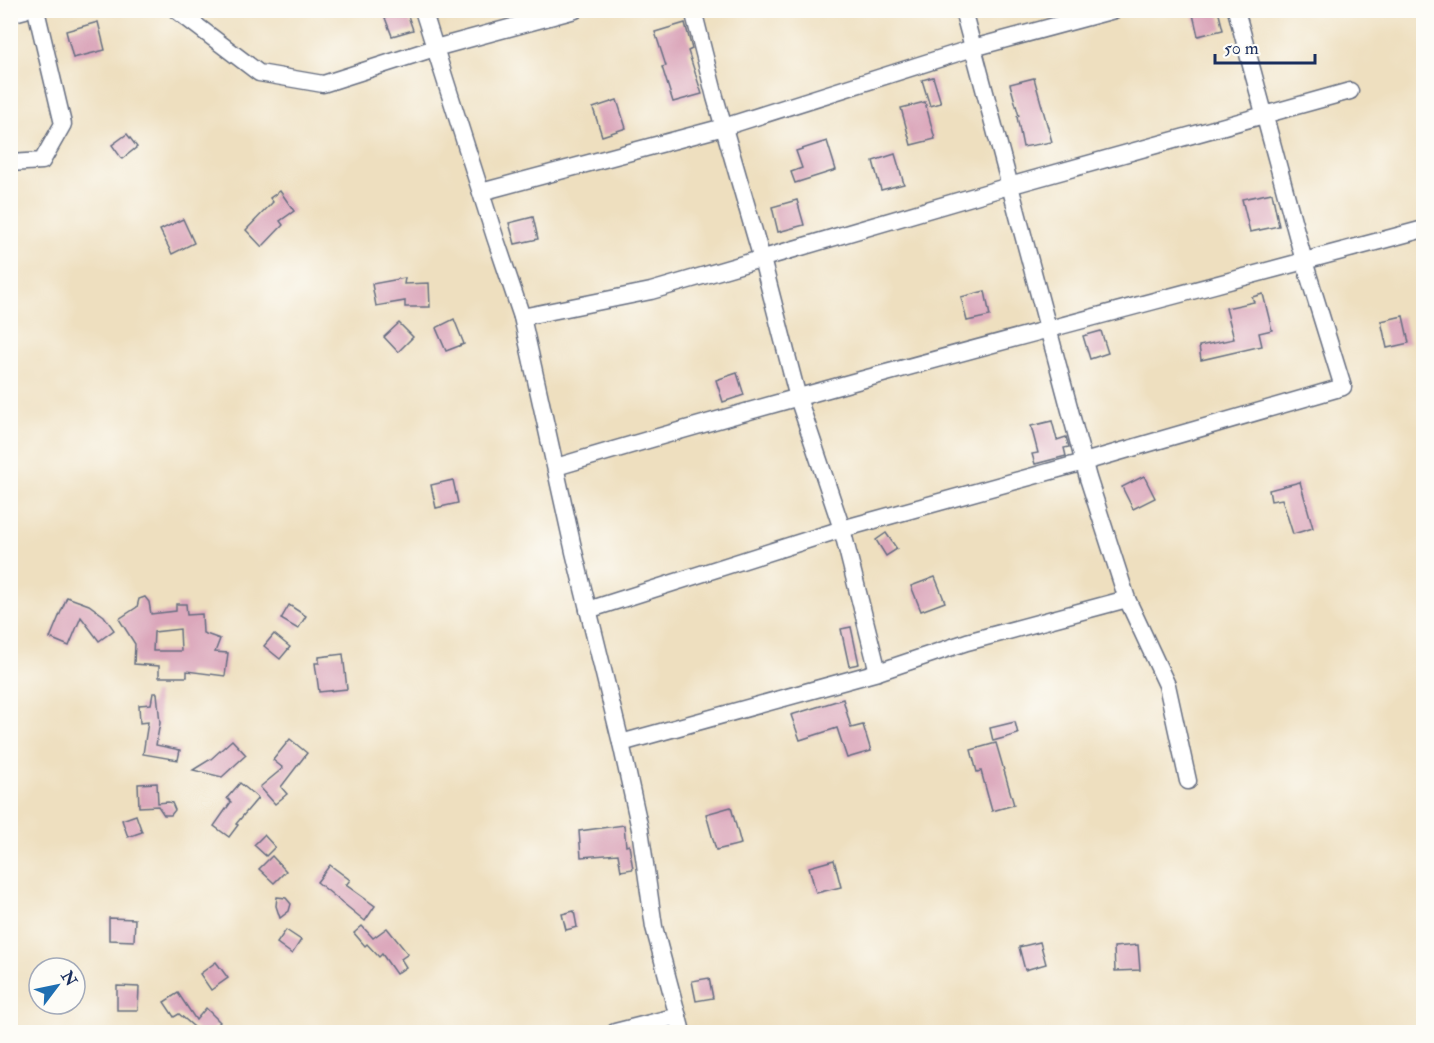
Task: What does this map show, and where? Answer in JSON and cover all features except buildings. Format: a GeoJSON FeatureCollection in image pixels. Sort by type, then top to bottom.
{"type":"FeatureCollection","features":[{"type":"Feature","properties":{"kind":"street"},"geometry":{"type":"LineString","coordinates":[[10,14],[25,10]]}},
{"type":"Feature","properties":{"kind":"street"},"geometry":{"type":"LineString","coordinates":[[10,163],[42,161],[63,124],[36,10]]}},
{"type":"Feature","properties":{"kind":"street"},"geometry":{"type":"LineString","coordinates":[[176,10],[259,73],[323,84],[435,48],[575,10]]}},
{"type":"Feature","properties":{"kind":"street"},"geometry":{"type":"LineString","coordinates":[[423,10],[522,317],[640,829],[654,927],[680,1024],[615,1032]]}},
{"type":"Feature","properties":{"kind":"street"},"geometry":{"type":"LineString","coordinates":[[693,10],[798,398],[842,529],[878,672]]}},
{"type":"Feature","properties":{"kind":"street"},"geometry":{"type":"LineString","coordinates":[[963,10],[1084,462],[1127,599],[1167,685],[1188,781]]}},
{"type":"Feature","properties":{"kind":"street"},"geometry":{"type":"LineString","coordinates":[[481,192],[724,127],[973,48],[1114,10]]}},
{"type":"Feature","properties":{"kind":"street"},"geometry":{"type":"LineString","coordinates":[[588,610],[842,529],[1342,387],[1304,261],[1236,10]]}},
{"type":"Feature","properties":{"kind":"street"},"geometry":{"type":"LineString","coordinates":[[522,317],[651,291],[1009,186],[1350,91]]}},
{"type":"Feature","properties":{"kind":"street"},"geometry":{"type":"LineString","coordinates":[[556,466],[1049,329],[1424,229]]}},
{"type":"Feature","properties":{"kind":"street"},"geometry":{"type":"LineString","coordinates":[[621,744],[878,672],[967,642],[1127,599]]}}]}
